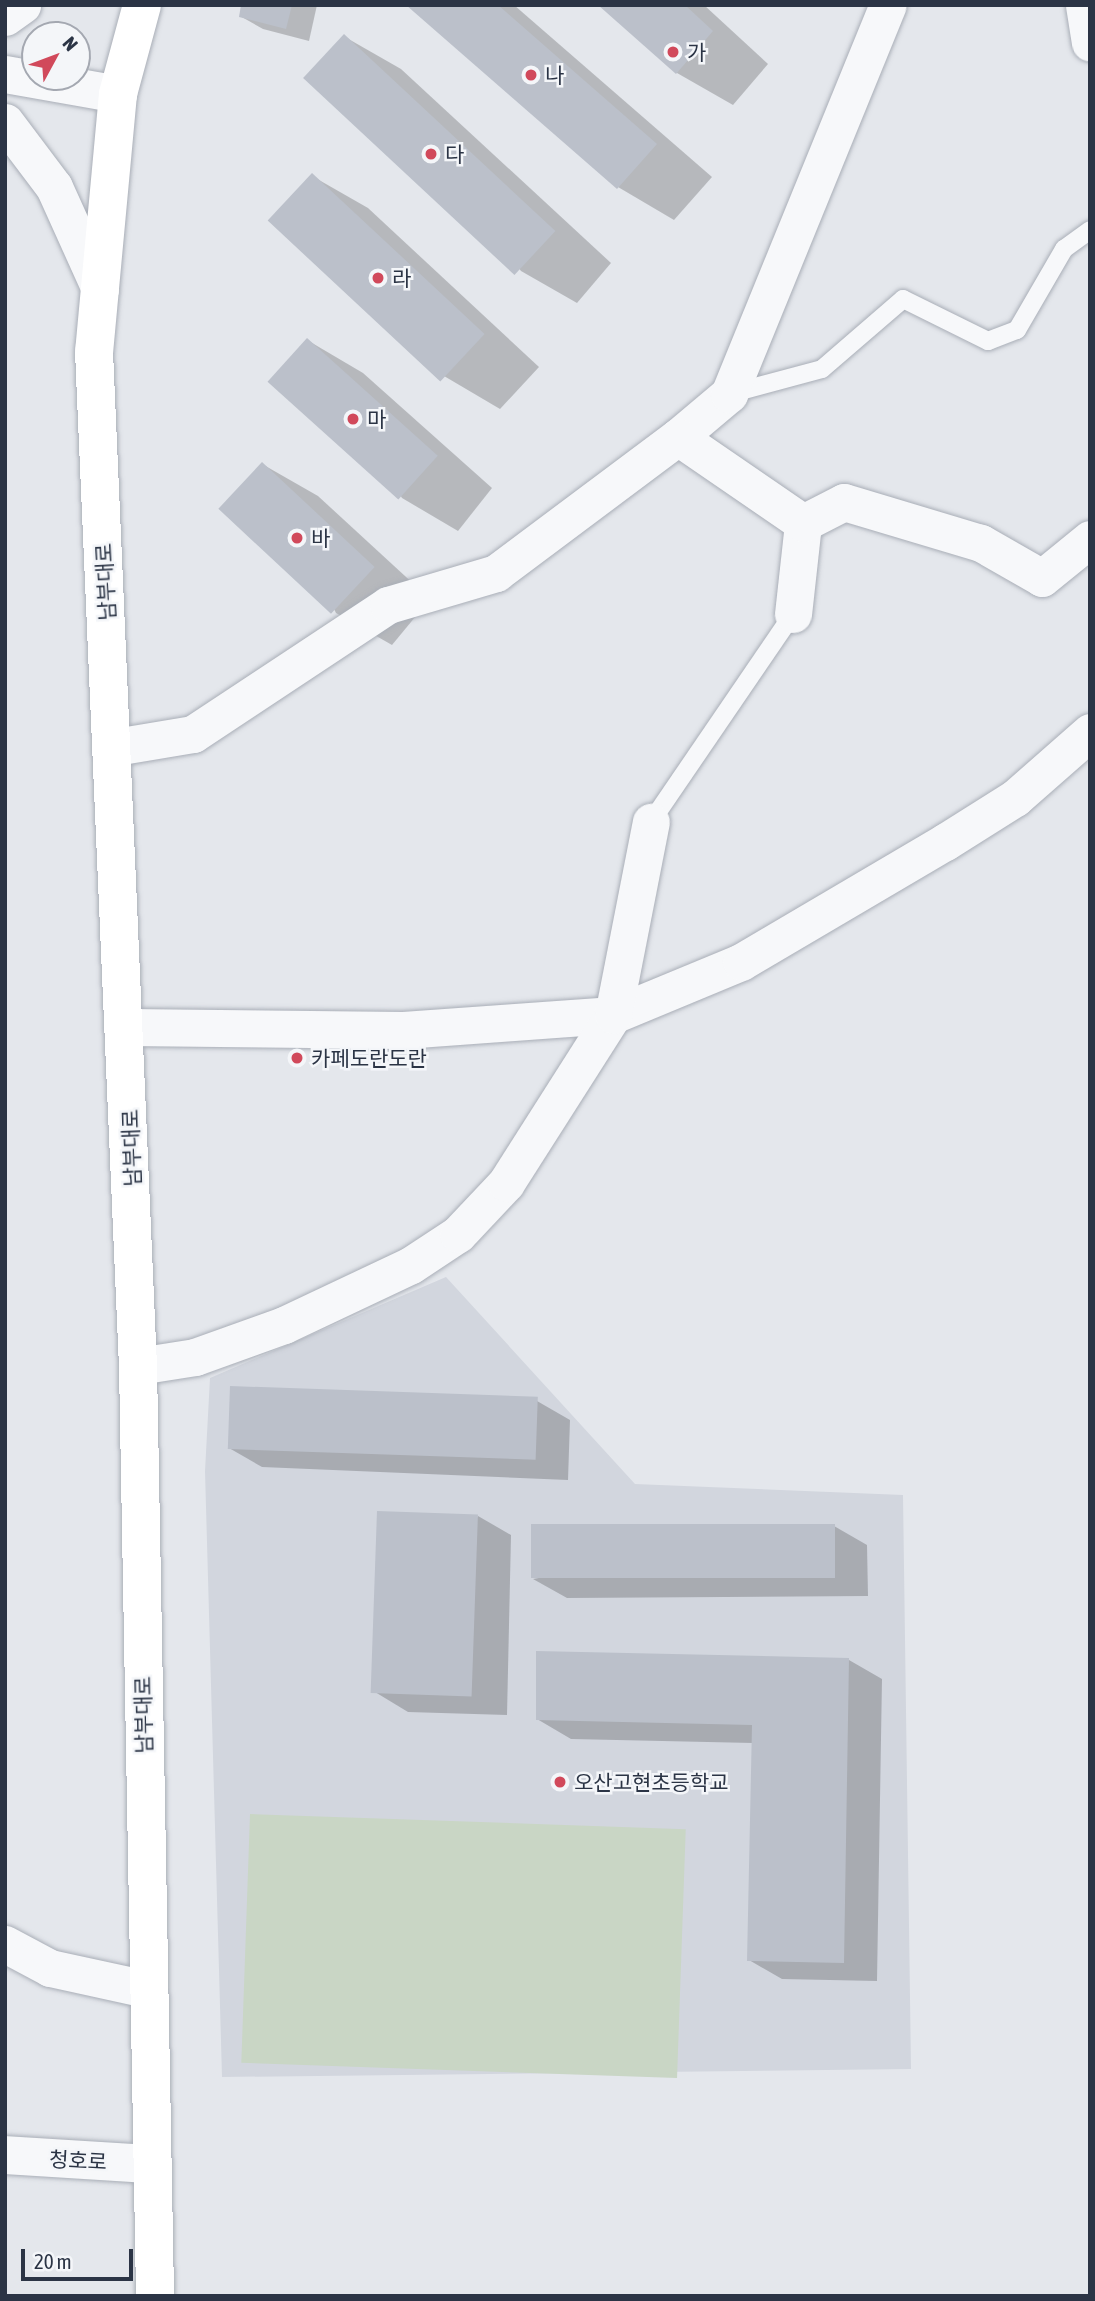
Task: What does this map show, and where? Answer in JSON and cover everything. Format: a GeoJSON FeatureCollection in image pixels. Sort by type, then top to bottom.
{"type":"FeatureCollection","features":[{"type":"Feature","properties":{"kind":"main road","name":"남부대로"},"geometry":{"type":"LineString","coordinates":[[142,5],[118,94],[94,351],[115,747],[138,1366],[146,1989],[155,2296]]}},
{"type":"Feature","properties":{"kind":"street"},"geometry":{"type":"LineString","coordinates":[[5,17],[22,5]]}},
{"type":"Feature","properties":{"kind":"street"},"geometry":{"type":"LineString","coordinates":[[115,747],[193,734],[388,605],[496,573],[678,438],[729,394],[888,5]]}},
{"type":"Feature","properties":{"kind":"street"},"geometry":{"type":"LineString","coordinates":[[1084,5],[1090,43]]}},
{"type":"Feature","properties":{"kind":"street"},"geometry":{"type":"LineString","coordinates":[[5,74],[118,94]]}},
{"type":"Feature","properties":{"kind":"street"},"geometry":{"type":"LineString","coordinates":[[5,122],[54,187],[100,289]]}},
{"type":"Feature","properties":{"kind":"street"},"geometry":{"type":"LineString","coordinates":[[678,438],[803,523]]}},
{"type":"Feature","properties":{"kind":"street"},"geometry":{"type":"LineString","coordinates":[[803,523],[844,502],[981,543],[1042,578],[1090,539]]}},
{"type":"Feature","properties":{"kind":"street"},"geometry":{"type":"LineString","coordinates":[[793,614],[803,523]]}},
{"type":"Feature","properties":{"kind":"street"},"geometry":{"type":"LineString","coordinates":[[127,1027],[404,1030],[613,1015],[741,962],[945,842],[1015,798],[1090,732]]}},
{"type":"Feature","properties":{"kind":"street"},"geometry":{"type":"LineString","coordinates":[[138,1366],[195,1357],[284,1325],[411,1265],[458,1234],[506,1183],[613,1015],[651,822]]}},
{"type":"Feature","properties":{"kind":"street"},"geometry":{"type":"LineString","coordinates":[[5,1944],[50,1968],[146,1989]]}},
{"type":"Feature","properties":{"kind":"street","name":"청호로"},"geometry":{"type":"LineString","coordinates":[[5,2155],[150,2164]]}},
{"type":"Feature","properties":{"kind":"lane"},"geometry":{"type":"LineString","coordinates":[[729,394],[822,369],[903,299],[988,341],[1017,330],[1064,249],[1090,230]]}},
{"type":"Feature","properties":{"kind":"lane"},"geometry":{"type":"LineString","coordinates":[[651,822],[793,614]]}},
{"type":"Feature","properties":{"kind":"shaded area","name":"오산고현초등학교"},"geometry":{"type":"Polygon","coordinates":[[[446,1277],[635,1484],[903,1495],[911,2069],[222,2077],[205,1471],[210,1378],[446,1277]]]}},
{"type":"Feature","properties":{"kind":"green space"},"geometry":{"type":"Polygon","coordinates":[[[250,1814],[686,1829],[677,2078],[241,2063],[250,1814]]]}},
{"type":"Feature","properties":{"kind":"building"},"geometry":{"type":"Polygon","coordinates":[[[241,5],[292,5],[286,29],[239,17],[241,5]]]}},
{"type":"Feature","properties":{"kind":"building","name":"나"},"geometry":{"type":"Polygon","coordinates":[[[406,5],[498,5],[657,144],[617,189],[406,5]]]}},
{"type":"Feature","properties":{"kind":"building","name":"가"},"geometry":{"type":"Polygon","coordinates":[[[598,5],[685,5],[713,31],[676,74],[598,5]]]}},
{"type":"Feature","properties":{"kind":"building","name":"다"},"geometry":{"type":"Polygon","coordinates":[[[344,34],[555,231],[514,275],[303,78],[344,34]]]}},
{"type":"Feature","properties":{"kind":"building","name":"라"},"geometry":{"type":"Polygon","coordinates":[[[312,173],[485,334],[440,381],[268,221],[312,173]]]}},
{"type":"Feature","properties":{"kind":"building","name":"마"},"geometry":{"type":"Polygon","coordinates":[[[307,338],[438,456],[398,500],[268,382],[307,338]]]}},
{"type":"Feature","properties":{"kind":"building","name":"바"},"geometry":{"type":"Polygon","coordinates":[[[262,462],[375,567],[331,614],[218,509],[262,462]]]}},
{"type":"Feature","properties":{"kind":"building"},"geometry":{"type":"Polygon","coordinates":[[[230,1386],[538,1397],[536,1460],[228,1449],[230,1386]]]}},
{"type":"Feature","properties":{"kind":"building"},"geometry":{"type":"Polygon","coordinates":[[[377,1511],[478,1515],[472,1696],[371,1693],[377,1511]]]}},
{"type":"Feature","properties":{"kind":"building"},"geometry":{"type":"Polygon","coordinates":[[[531,1524],[835,1524],[835,1578],[531,1578],[531,1524]]]}},
{"type":"Feature","properties":{"kind":"building"},"geometry":{"type":"Polygon","coordinates":[[[536,1651],[849,1658],[844,1963],[747,1961],[752,1725],[536,1720],[536,1651]]]}},
{"type":"Feature","properties":{"kind":"place","name":"가"},"geometry":{"type":"Point","coordinates":[673,52]}},
{"type":"Feature","properties":{"kind":"place","name":"나"},"geometry":{"type":"Point","coordinates":[531,75]}},
{"type":"Feature","properties":{"kind":"place","name":"다"},"geometry":{"type":"Point","coordinates":[431,154]}},
{"type":"Feature","properties":{"kind":"place","name":"라"},"geometry":{"type":"Point","coordinates":[378,278]}},
{"type":"Feature","properties":{"kind":"place","name":"마"},"geometry":{"type":"Point","coordinates":[353,419]}},
{"type":"Feature","properties":{"kind":"place","name":"바"},"geometry":{"type":"Point","coordinates":[297,538]}},
{"type":"Feature","properties":{"kind":"place","name":"카페도란도란"},"geometry":{"type":"Point","coordinates":[297,1058]}},
{"type":"Feature","properties":{"kind":"place","name":"오산고현초등학교"},"geometry":{"type":"Point","coordinates":[560,1782]}}]}
